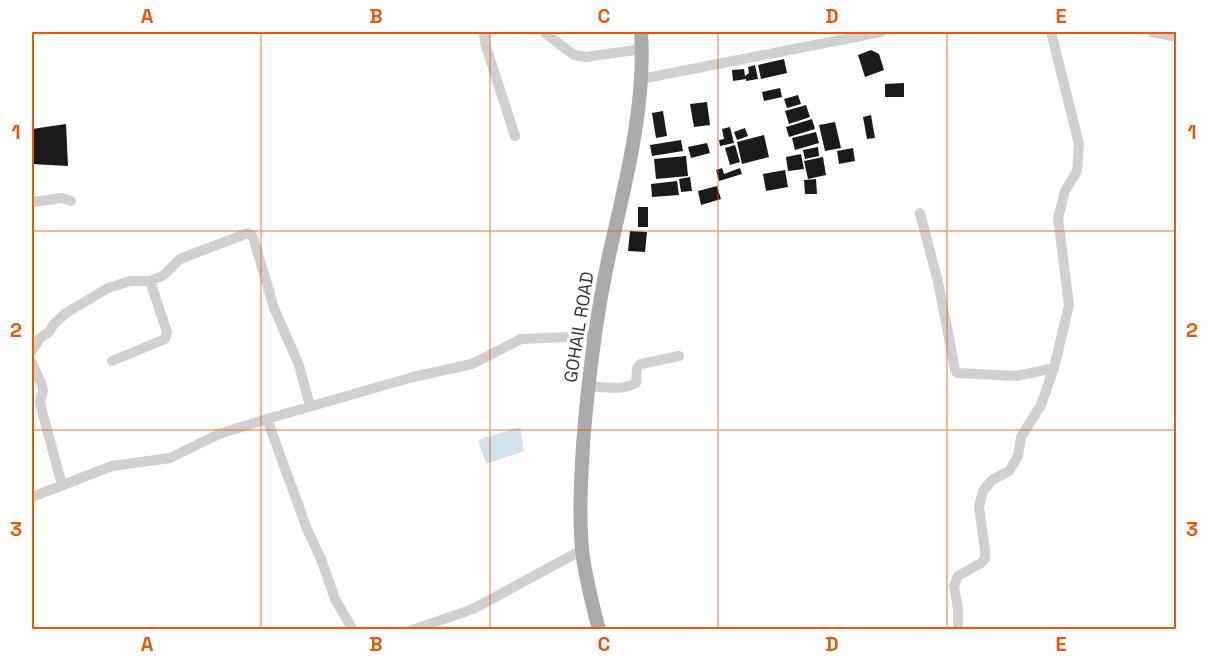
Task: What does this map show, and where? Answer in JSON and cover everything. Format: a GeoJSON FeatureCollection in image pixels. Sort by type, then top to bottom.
{"type":"FeatureCollection","features":[{"type":"Feature","properties":{"kind":"main road","name":"GOHAIL ROAD"},"geometry":{"type":"LineString","coordinates":[[599,630],[582,550],[580,517],[582,461],[594,336],[641,94],[641,32]]}},
{"type":"Feature","properties":{"kind":"street"},"geometry":{"type":"LineString","coordinates":[[484,32],[485,43],[515,136]]}},
{"type":"Feature","properties":{"kind":"street"},"geometry":{"type":"LineString","coordinates":[[544,32],[580,57],[642,49]]}},
{"type":"Feature","properties":{"kind":"street"},"geometry":{"type":"LineString","coordinates":[[641,79],[881,32]]}},
{"type":"Feature","properties":{"kind":"street"},"geometry":{"type":"LineString","coordinates":[[958,630],[958,609],[954,586],[958,576],[985,559],[979,507],[983,491],[992,480],[1009,471],[1018,456],[1021,437],[1041,405],[1054,368],[1069,304],[1058,218],[1065,191],[1077,171],[1079,144],[1050,32]]}},
{"type":"Feature","properties":{"kind":"street"},"geometry":{"type":"LineString","coordinates":[[1152,32],[1176,37]]}},
{"type":"Feature","properties":{"kind":"street"},"geometry":{"type":"LineString","coordinates":[[32,202],[62,198],[71,201]]}},
{"type":"Feature","properties":{"kind":"street"},"geometry":{"type":"LineString","coordinates":[[920,213],[938,282],[957,373],[1016,376],[1054,368]]}},
{"type":"Feature","properties":{"kind":"street"},"geometry":{"type":"LineString","coordinates":[[32,351],[39,339],[66,314],[108,288],[130,281],[150,281],[164,275],[180,259],[248,233],[252,235],[274,308],[299,365],[310,406]]}},
{"type":"Feature","properties":{"kind":"street"},"geometry":{"type":"LineString","coordinates":[[112,361],[165,339],[167,332],[150,281]]}},
{"type":"Feature","properties":{"kind":"street"},"geometry":{"type":"LineString","coordinates":[[32,497],[112,466],[170,458],[219,434],[310,406],[413,377],[472,364],[521,339],[594,336]]}},
{"type":"Feature","properties":{"kind":"street"},"geometry":{"type":"LineString","coordinates":[[588,386],[633,386],[636,383],[637,368],[641,364],[679,356]]}},
{"type":"Feature","properties":{"kind":"street"},"geometry":{"type":"LineString","coordinates":[[32,363],[42,385],[40,402],[62,486]]}},
{"type":"Feature","properties":{"kind":"street"},"geometry":{"type":"LineString","coordinates":[[267,419],[335,599],[353,630]]}},
{"type":"Feature","properties":{"kind":"street"},"geometry":{"type":"LineString","coordinates":[[412,630],[472,609],[582,550]]}},
{"type":"Feature","properties":{"kind":"water"},"geometry":{"type":"Polygon","coordinates":[[[520,427],[524,451],[486,464],[478,440],[520,427]]]}},
{"type":"Feature","properties":{"kind":"building"},"geometry":{"type":"Polygon","coordinates":[[[871,50],[879,54],[884,70],[865,77],[858,55],[871,50]]]}},
{"type":"Feature","properties":{"kind":"building"},"geometry":{"type":"Polygon","coordinates":[[[784,59],[787,73],[761,79],[758,65],[784,59]]]}},
{"type":"Feature","properties":{"kind":"building"},"geometry":{"type":"Polygon","coordinates":[[[755,65],[758,79],[733,81],[732,70],[744,69],[745,76],[749,73],[748,67],[755,65]]]}},
{"type":"Feature","properties":{"kind":"building"},"geometry":{"type":"Polygon","coordinates":[[[904,83],[904,97],[885,97],[885,84],[904,83]]]}},
{"type":"Feature","properties":{"kind":"building"},"geometry":{"type":"Polygon","coordinates":[[[780,88],[782,97],[764,101],[762,92],[780,88]]]}},
{"type":"Feature","properties":{"kind":"building"},"geometry":{"type":"Polygon","coordinates":[[[798,95],[801,104],[787,108],[784,99],[798,95]]]}},
{"type":"Feature","properties":{"kind":"building"},"geometry":{"type":"Polygon","coordinates":[[[707,102],[710,125],[694,127],[690,104],[707,102]]]}},
{"type":"Feature","properties":{"kind":"building"},"geometry":{"type":"Polygon","coordinates":[[[806,105],[810,117],[789,124],[785,111],[806,105]]]}},
{"type":"Feature","properties":{"kind":"building"},"geometry":{"type":"Polygon","coordinates":[[[663,111],[667,136],[656,138],[652,113],[663,111]]]}},
{"type":"Feature","properties":{"kind":"building"},"geometry":{"type":"Polygon","coordinates":[[[871,115],[875,138],[867,139],[863,117],[871,115]]]}},
{"type":"Feature","properties":{"kind":"building"},"geometry":{"type":"Polygon","coordinates":[[[812,119],[815,129],[789,137],[786,127],[812,119]]]}},
{"type":"Feature","properties":{"kind":"building"},"geometry":{"type":"Polygon","coordinates":[[[835,122],[841,148],[825,151],[819,125],[835,122]]]}},
{"type":"Feature","properties":{"kind":"building"},"geometry":{"type":"Polygon","coordinates":[[[66,124],[68,166],[32,164],[32,129],[66,124]]]}},
{"type":"Feature","properties":{"kind":"building"},"geometry":{"type":"Polygon","coordinates":[[[730,127],[734,143],[720,146],[719,140],[724,139],[722,129],[730,127]]]}},
{"type":"Feature","properties":{"kind":"building"},"geometry":{"type":"Polygon","coordinates":[[[745,128],[748,136],[737,140],[734,132],[745,128]]]}},
{"type":"Feature","properties":{"kind":"building"},"geometry":{"type":"Polygon","coordinates":[[[816,132],[819,143],[795,150],[792,138],[816,132]]]}},
{"type":"Feature","properties":{"kind":"building"},"geometry":{"type":"Polygon","coordinates":[[[764,135],[769,157],[742,164],[737,142],[764,135]]]}},
{"type":"Feature","properties":{"kind":"building"},"geometry":{"type":"Polygon","coordinates":[[[681,140],[683,151],[652,156],[650,145],[681,140]]]}},
{"type":"Feature","properties":{"kind":"building"},"geometry":{"type":"Polygon","coordinates":[[[707,143],[710,153],[691,158],[688,147],[707,143]]]}},
{"type":"Feature","properties":{"kind":"building"},"geometry":{"type":"Polygon","coordinates":[[[735,145],[740,162],[730,165],[725,148],[735,145]]]}},
{"type":"Feature","properties":{"kind":"building"},"geometry":{"type":"Polygon","coordinates":[[[818,147],[819,156],[805,159],[803,150],[818,147]]]}},
{"type":"Feature","properties":{"kind":"building"},"geometry":{"type":"Polygon","coordinates":[[[853,148],[855,161],[839,164],[837,151],[853,148]]]}},
{"type":"Feature","properties":{"kind":"building"},"geometry":{"type":"Polygon","coordinates":[[[801,154],[804,169],[788,171],[786,157],[801,154]]]}},
{"type":"Feature","properties":{"kind":"building"},"geometry":{"type":"Polygon","coordinates":[[[686,156],[688,176],[656,179],[654,159],[686,156]]]}},
{"type":"Feature","properties":{"kind":"building"},"geometry":{"type":"Polygon","coordinates":[[[823,157],[826,175],[808,179],[804,161],[823,157]]]}},
{"type":"Feature","properties":{"kind":"building"},"geometry":{"type":"Polygon","coordinates":[[[722,168],[724,174],[740,168],[742,174],[719,181],[716,170],[722,168]]]}},
{"type":"Feature","properties":{"kind":"building"},"geometry":{"type":"Polygon","coordinates":[[[785,170],[788,187],[766,191],[763,174],[785,170]]]}},
{"type":"Feature","properties":{"kind":"building"},"geometry":{"type":"Polygon","coordinates":[[[690,177],[692,191],[681,192],[679,179],[690,177]]]}},
{"type":"Feature","properties":{"kind":"building"},"geometry":{"type":"Polygon","coordinates":[[[816,179],[817,194],[805,194],[804,180],[816,179]]]}},
{"type":"Feature","properties":{"kind":"building"},"geometry":{"type":"Polygon","coordinates":[[[677,181],[679,195],[652,197],[651,184],[677,181]]]}},
{"type":"Feature","properties":{"kind":"building"},"geometry":{"type":"Polygon","coordinates":[[[717,186],[721,199],[701,205],[698,191],[717,186]]]}},
{"type":"Feature","properties":{"kind":"building"},"geometry":{"type":"Polygon","coordinates":[[[638,207],[648,207],[648,227],[638,227],[638,207]]]}},
{"type":"Feature","properties":{"kind":"building"},"geometry":{"type":"Polygon","coordinates":[[[630,231],[647,232],[645,252],[628,251],[630,231]]]}}]}
